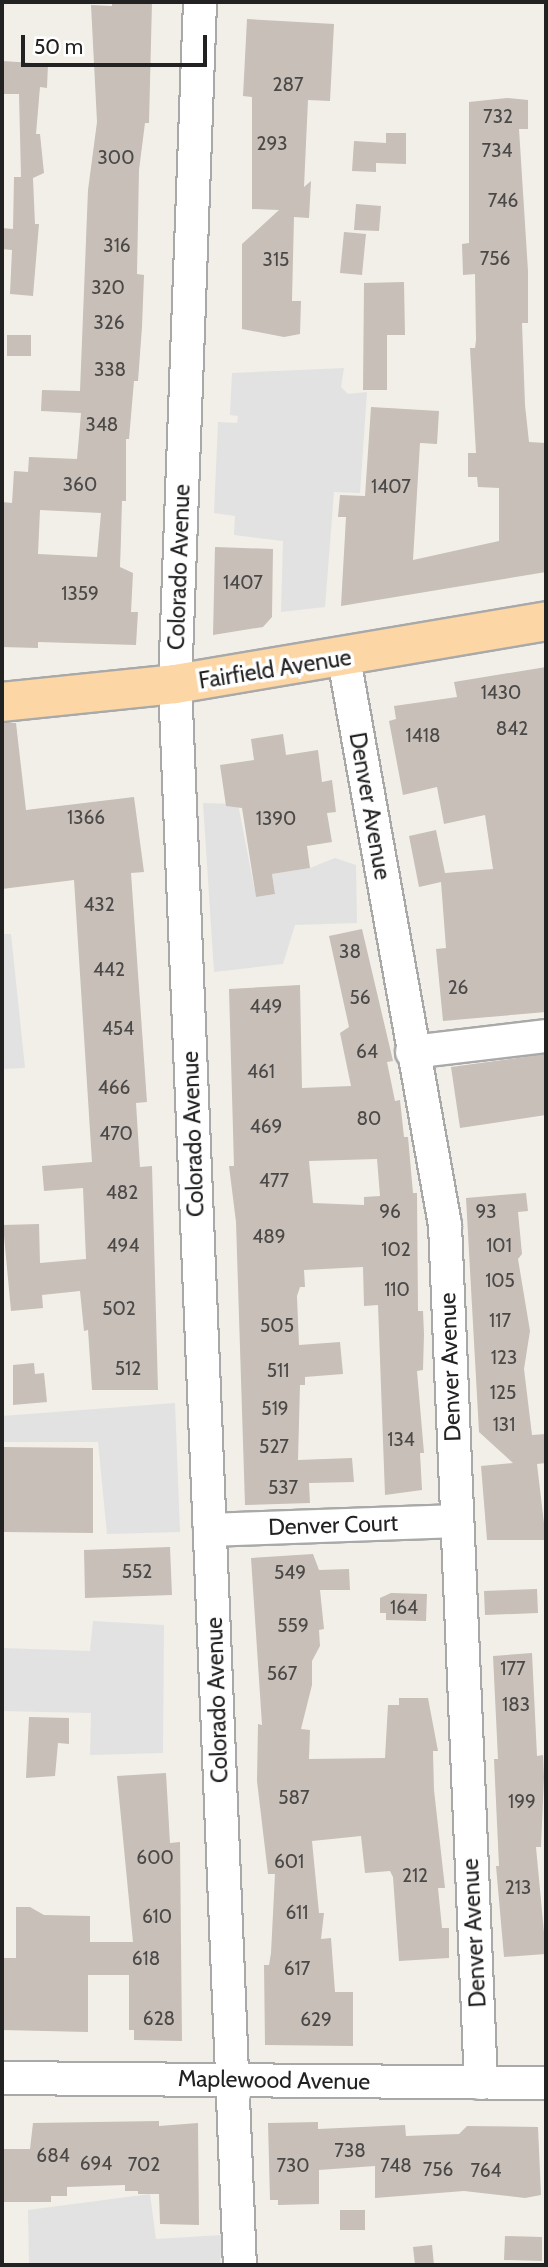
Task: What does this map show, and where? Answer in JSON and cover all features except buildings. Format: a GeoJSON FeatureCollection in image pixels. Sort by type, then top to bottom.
{"type":"FeatureCollection","features":[{"type":"Feature","properties":{"kind":"main road","name":"Fairfield Avenue"},"geometry":{"type":"LineString","coordinates":[[2,702],[175,684],[344,659],[546,621]]}},
{"type":"Feature","properties":{"kind":"street","name":"Colorado Avenue"},"geometry":{"type":"LineString","coordinates":[[200,2],[175,684],[240,2265]]}},
{"type":"Feature","properties":{"kind":"street","name":"Denver Avenue"},"geometry":{"type":"LineString","coordinates":[[344,659],[445,1225],[481,2083]]}},
{"type":"Feature","properties":{"kind":"street"},"geometry":{"type":"LineString","coordinates":[[412,1052],[546,1036]]}},
{"type":"Feature","properties":{"kind":"street","name":"Denver Court"},"geometry":{"type":"LineString","coordinates":[[210,1530],[456,1521]]}},
{"type":"Feature","properties":{"kind":"street","name":"Maplewood Avenue"},"geometry":{"type":"LineString","coordinates":[[2,2078],[546,2083]]}},
{"type":"Feature","properties":{"kind":"shaded area"},"geometry":{"type":"Polygon","coordinates":[[[344,368],[341,387],[348,394],[367,392],[360,493],[334,492],[325,607],[281,612],[283,541],[234,535],[235,516],[214,513],[218,422],[237,423],[238,416],[230,415],[232,373],[344,368]]]}},
{"type":"Feature","properties":{"kind":"shaded area"},"geometry":{"type":"Polygon","coordinates":[[[203,803],[238,804],[256,897],[275,894],[272,874],[310,868],[335,858],[356,865],[357,923],[295,925],[283,964],[214,972],[203,803]]]}},
{"type":"Feature","properties":{"kind":"shaded area"},"geometry":{"type":"Polygon","coordinates":[[[2,934],[11,934],[25,1068],[2,1069],[2,934]]]}},
{"type":"Feature","properties":{"kind":"shaded area"},"geometry":{"type":"Polygon","coordinates":[[[175,1403],[180,1532],[107,1534],[98,1442],[2,1442],[2,1416],[175,1403]]]}},
{"type":"Feature","properties":{"kind":"shaded area"},"geometry":{"type":"Polygon","coordinates":[[[93,1621],[164,1625],[163,1753],[90,1755],[91,1713],[2,1711],[2,1648],[90,1651],[93,1621]]]}},
{"type":"Feature","properties":{"kind":"shaded area"},"geometry":{"type":"Polygon","coordinates":[[[150,2194],[156,2239],[222,2235],[220,2265],[29,2265],[28,2210],[150,2194]]]}}]}
